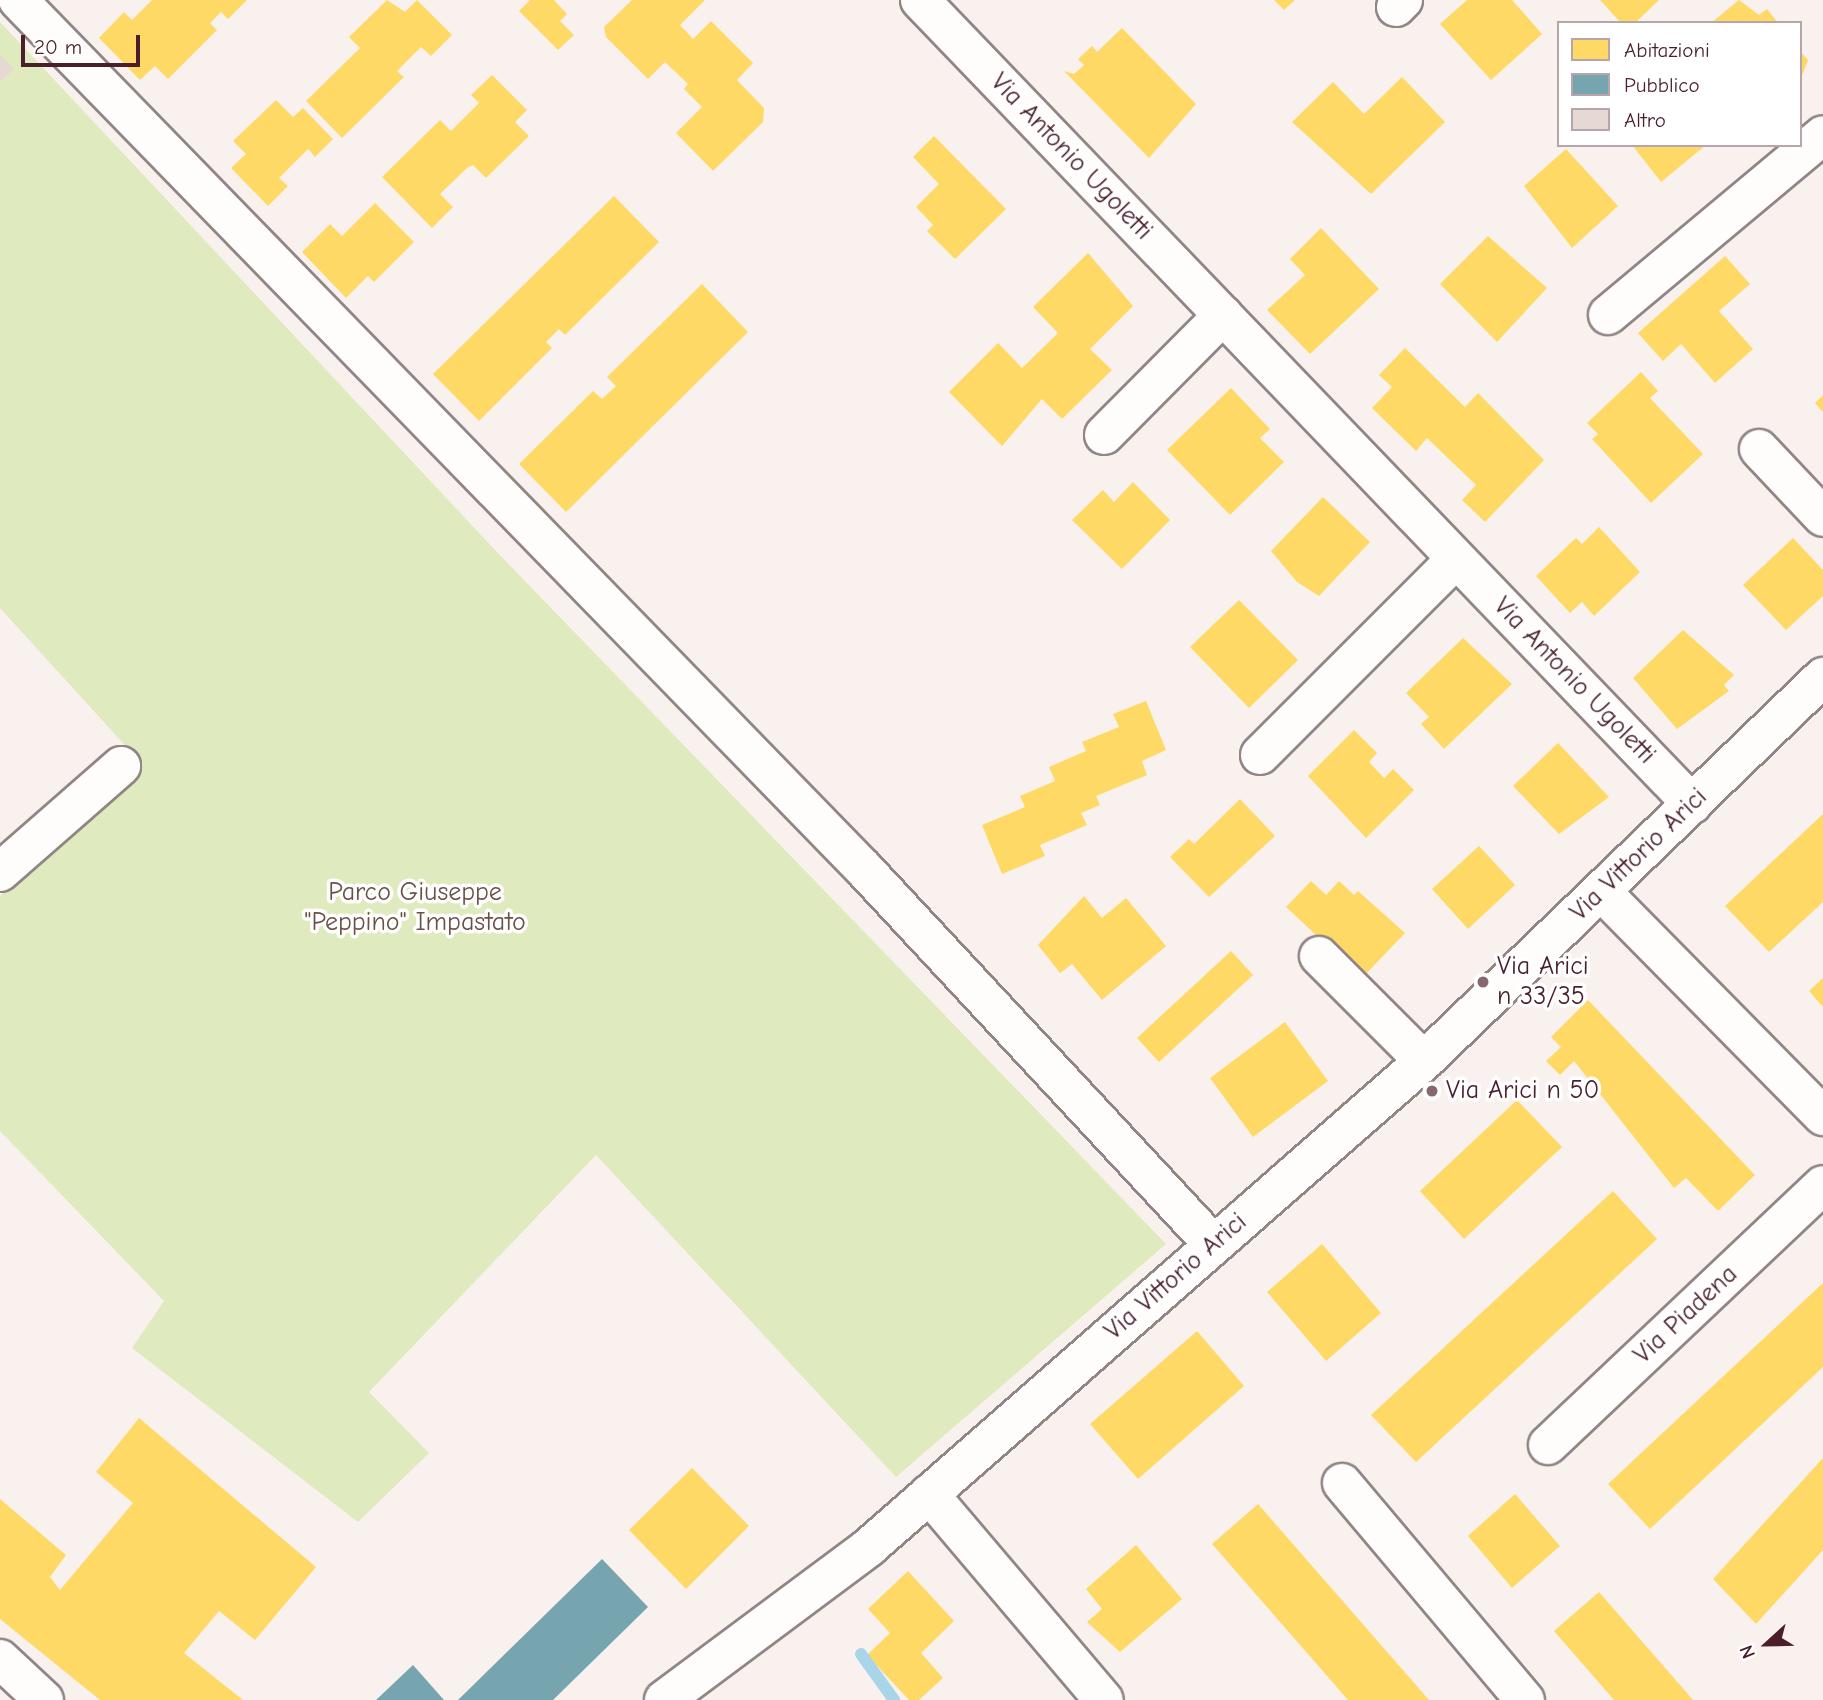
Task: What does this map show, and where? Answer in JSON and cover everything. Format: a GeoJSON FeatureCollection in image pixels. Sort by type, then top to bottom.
{"type":"FeatureCollection","features":[{"type":"Feature","properties":{"kind":"street"},"geometry":{"type":"LineString","coordinates":[[18,0],[864,869],[1213,1244]]}},
{"type":"Feature","properties":{"kind":"street","name":"Via Antonio Ugoletti"},"geometry":{"type":"LineString","coordinates":[[920,0],[1692,804]]}},
{"type":"Feature","properties":{"kind":"street"},"geometry":{"type":"LineString","coordinates":[[1608,315],[1823,135]]}},
{"type":"Feature","properties":{"kind":"street"},"geometry":{"type":"LineString","coordinates":[[1104,435],[1223,315]]}},
{"type":"Feature","properties":{"kind":"street"},"geometry":{"type":"LineString","coordinates":[[1759,449],[1823,517]]}},
{"type":"Feature","properties":{"kind":"street"},"geometry":{"type":"LineString","coordinates":[[1260,754],[1456,559]]}},
{"type":"Feature","properties":{"kind":"street","name":"Via Vittorio Arici"},"geometry":{"type":"LineString","coordinates":[[664,1700],[795,1605],[929,1494],[1424,1061],[1823,677]]}},
{"type":"Feature","properties":{"kind":"street"},"geometry":{"type":"LineString","coordinates":[[0,872],[121,766]]}},
{"type":"Feature","properties":{"kind":"street"},"geometry":{"type":"LineString","coordinates":[[1601,891],[1823,1116]]}},
{"type":"Feature","properties":{"kind":"street"},"geometry":{"type":"LineString","coordinates":[[1319,956],[1424,1061]]}},
{"type":"Feature","properties":{"kind":"street","name":"Via Piadena"},"geometry":{"type":"LineString","coordinates":[[1548,1446],[1823,1185]]}},
{"type":"Feature","properties":{"kind":"street"},"geometry":{"type":"LineString","coordinates":[[1342,1483],[1525,1700]]}},
{"type":"Feature","properties":{"kind":"street"},"geometry":{"type":"LineString","coordinates":[[929,1494],[1104,1700]]}},
{"type":"Feature","properties":{"kind":"street"},"geometry":{"type":"LineString","coordinates":[[0,1658],[44,1700]]}},
{"type":"Feature","properties":{"kind":"green space","name":"Parco Giuseppe \"Peppino\" Impastato"},"geometry":{"type":"Polygon","coordinates":[[[0,22],[496,551],[1166,1244],[896,1477],[596,1155],[369,1392],[429,1453],[358,1522],[132,1348],[164,1301],[0,1131],[0,896],[143,765],[0,608],[0,22]]]}},
{"type":"Feature","properties":{"kind":"building: Abitazioni"},"geometry":{"type":"Polygon","coordinates":[[[152,0],[247,0],[228,19],[221,12],[210,23],[217,30],[168,79],[155,66],[140,80],[99,38],[124,12],[132,20],[152,0]]]}},
{"type":"Feature","properties":{"kind":"building: Abitazioni"},"geometry":{"type":"Polygon","coordinates":[[[387,0],[405,12],[417,0],[452,35],[431,56],[421,47],[397,71],[404,77],[342,138],[306,101],[360,48],[349,37],[387,0]]]}},
{"type":"Feature","properties":{"kind":"building: Abitazioni"},"geometry":{"type":"Polygon","coordinates":[[[530,0],[554,0],[567,14],[560,21],[574,35],[558,50],[519,11],[530,0]]]}},
{"type":"Feature","properties":{"kind":"building: Abitazioni"},"geometry":{"type":"Polygon","coordinates":[[[632,0],[705,0],[680,25],[693,39],[711,21],[753,63],[737,80],[764,108],[763,122],[713,171],[676,133],[702,107],[684,89],[688,84],[665,62],[648,79],[606,37],[604,27],[632,0]]]}},
{"type":"Feature","properties":{"kind":"building: Abitazioni"},"geometry":{"type":"Polygon","coordinates":[[[1274,0],[1295,0],[1284,10],[1274,0]]]}},
{"type":"Feature","properties":{"kind":"building: Abitazioni"},"geometry":{"type":"Polygon","coordinates":[[[1467,0],[1512,0],[1542,34],[1491,80],[1440,24],[1467,0]]]}},
{"type":"Feature","properties":{"kind":"building: Abitazioni"},"geometry":{"type":"Polygon","coordinates":[[[1600,0],[1659,0],[1637,21],[1619,21],[1600,0]]]}},
{"type":"Feature","properties":{"kind":"building: Abitazioni"},"geometry":{"type":"Polygon","coordinates":[[[1739,0],[1759,15],[1767,9],[1776,21],[1713,21],[1739,0]]]}},
{"type":"Feature","properties":{"kind":"building: Abitazioni"},"geometry":{"type":"Polygon","coordinates":[[[1122,28],[1196,104],[1149,158],[1064,71],[1074,74],[1084,65],[1078,59],[1092,46],[1097,52],[1122,28]]]}},
{"type":"Feature","properties":{"kind":"building: Abitazioni"},"geometry":{"type":"Polygon","coordinates":[[[1802,53],[1808,60],[1802,76],[1802,53]]]}},
{"type":"Feature","properties":{"kind":"building: Abitazioni"},"geometry":{"type":"Polygon","coordinates":[[[492,75],[527,110],[515,122],[529,136],[486,178],[473,165],[467,168],[440,194],[453,207],[432,228],[382,177],[440,120],[451,131],[479,103],[471,95],[492,75]]]}},
{"type":"Feature","properties":{"kind":"building: Abitazioni"},"geometry":{"type":"Polygon","coordinates":[[[1402,77],[1445,122],[1371,194],[1292,122],[1333,82],[1364,114],[1402,77]]]}},
{"type":"Feature","properties":{"kind":"building: Abitazioni"},"geometry":{"type":"Polygon","coordinates":[[[276,100],[293,117],[303,108],[333,139],[315,157],[308,149],[279,178],[288,186],[268,206],[231,168],[246,154],[233,141],[276,100]]]}},
{"type":"Feature","properties":{"kind":"building: Abitazioni"},"geometry":{"type":"Polygon","coordinates":[[[934,136],[1006,209],[955,259],[927,231],[933,225],[916,207],[939,184],[913,157],[934,136]]]}},
{"type":"Feature","properties":{"kind":"building: Abitazioni"},"geometry":{"type":"Polygon","coordinates":[[[1634,147],[1704,147],[1661,182],[1634,147]]]}},
{"type":"Feature","properties":{"kind":"building: Abitazioni"},"geometry":{"type":"Polygon","coordinates":[[[1566,149],[1618,206],[1572,248],[1524,186],[1566,149]]]}},
{"type":"Feature","properties":{"kind":"building: Abitazioni"},"geometry":{"type":"Polygon","coordinates":[[[614,196],[659,242],[565,335],[559,329],[546,342],[552,348],[479,421],[433,374],[614,196]]]}},
{"type":"Feature","properties":{"kind":"building: Abitazioni"},"geometry":{"type":"Polygon","coordinates":[[[375,203],[414,242],[374,282],[368,276],[346,298],[302,252],[330,224],[342,236],[375,203]]]}},
{"type":"Feature","properties":{"kind":"building: Abitazioni"},"geometry":{"type":"Polygon","coordinates":[[[1321,228],[1379,289],[1310,354],[1267,310],[1305,275],[1290,259],[1321,228]]]}},
{"type":"Feature","properties":{"kind":"building: Abitazioni"},"geometry":{"type":"Polygon","coordinates":[[[1488,236],[1547,288],[1497,342],[1440,284],[1488,236]]]}},
{"type":"Feature","properties":{"kind":"building: Abitazioni"},"geometry":{"type":"Polygon","coordinates":[[[1088,253],[1133,306],[1090,349],[1112,370],[1062,419],[1042,399],[1002,446],[949,392],[998,343],[1022,368],[1058,333],[1033,307],[1088,253]]]}},
{"type":"Feature","properties":{"kind":"building: Abitazioni"},"geometry":{"type":"Polygon","coordinates":[[[1725,256],[1750,284],[1719,311],[1753,349],[1715,383],[1681,344],[1663,361],[1638,333],[1725,256]]]}},
{"type":"Feature","properties":{"kind":"building: Abitazioni"},"geometry":{"type":"Polygon","coordinates":[[[702,284],[748,332],[566,512],[519,464],[593,391],[602,399],[616,386],[607,377],[702,284]]]}},
{"type":"Feature","properties":{"kind":"building: Abitazioni"},"geometry":{"type":"Polygon","coordinates":[[[1405,348],[1465,407],[1478,393],[1544,460],[1485,522],[1462,500],[1476,485],[1427,438],[1416,451],[1372,408],[1392,387],[1379,375],[1405,348]]]}},
{"type":"Feature","properties":{"kind":"building: Abitazioni"},"geometry":{"type":"Polygon","coordinates":[[[1641,372],[1658,391],[1650,398],[1703,454],[1651,503],[1592,439],[1598,434],[1587,423],[1641,372]]]}},
{"type":"Feature","properties":{"kind":"building: Abitazioni"},"geometry":{"type":"Polygon","coordinates":[[[1231,388],[1270,429],[1260,438],[1284,462],[1230,515],[1167,450],[1231,388]]]}},
{"type":"Feature","properties":{"kind":"building: Abitazioni"},"geometry":{"type":"Polygon","coordinates":[[[1823,395],[1823,412],[1815,403],[1823,395]]]}},
{"type":"Feature","properties":{"kind":"building: Abitazioni"},"geometry":{"type":"Polygon","coordinates":[[[1133,482],[1170,520],[1122,569],[1072,520],[1103,490],[1114,502],[1133,482]]]}},
{"type":"Feature","properties":{"kind":"building: Abitazioni"},"geometry":{"type":"Polygon","coordinates":[[[1323,497],[1370,542],[1319,596],[1297,582],[1271,551],[1323,497]]]}},
{"type":"Feature","properties":{"kind":"building: Abitazioni"},"geometry":{"type":"Polygon","coordinates":[[[1599,527],[1640,572],[1594,616],[1582,602],[1570,613],[1536,576],[1576,538],[1582,544],[1599,527]]]}},
{"type":"Feature","properties":{"kind":"building: Abitazioni"},"geometry":{"type":"Polygon","coordinates":[[[1793,538],[1823,570],[1823,596],[1786,630],[1743,585],[1793,538]]]}},
{"type":"Feature","properties":{"kind":"building: Abitazioni"},"geometry":{"type":"Polygon","coordinates":[[[1239,600],[1298,660],[1249,708],[1190,647],[1239,600]]]}},
{"type":"Feature","properties":{"kind":"building: Abitazioni"},"geometry":{"type":"Polygon","coordinates":[[[1683,630],[1734,675],[1724,685],[1729,691],[1677,729],[1633,678],[1683,630]]]}},
{"type":"Feature","properties":{"kind":"building: Abitazioni"},"geometry":{"type":"Polygon","coordinates":[[[1463,638],[1512,684],[1444,749],[1421,724],[1429,717],[1406,693],[1463,638]]]}},
{"type":"Feature","properties":{"kind":"building: Abitazioni"},"geometry":{"type":"Polygon","coordinates":[[[1146,701],[1166,750],[1142,761],[1147,775],[1096,796],[1100,805],[1081,813],[1087,825],[1040,845],[1045,856],[1002,874],[982,825],[1025,807],[1020,796],[1055,781],[1049,767],[1086,751],[1082,742],[1119,727],[1113,714],[1146,701]]]}},
{"type":"Feature","properties":{"kind":"building: Abitazioni"},"geometry":{"type":"Polygon","coordinates":[[[1354,730],[1377,753],[1369,762],[1384,778],[1393,769],[1414,790],[1366,838],[1308,776],[1354,730]]]}},
{"type":"Feature","properties":{"kind":"building: Abitazioni"},"geometry":{"type":"Polygon","coordinates":[[[1558,743],[1609,797],[1559,834],[1513,786],[1558,743]]]}},
{"type":"Feature","properties":{"kind":"building: Abitazioni"},"geometry":{"type":"Polygon","coordinates":[[[1240,799],[1275,836],[1209,897],[1170,857],[1189,839],[1194,844],[1240,799]]]}},
{"type":"Feature","properties":{"kind":"building: Abitazioni"},"geometry":{"type":"Polygon","coordinates":[[[1823,814],[1823,902],[1769,952],[1725,906],[1823,814]]]}},
{"type":"Feature","properties":{"kind":"building: Abitazioni"},"geometry":{"type":"Polygon","coordinates":[[[1479,846],[1515,885],[1468,929],[1432,889],[1479,846]]]}},
{"type":"Feature","properties":{"kind":"building: Abitazioni"},"geometry":{"type":"Polygon","coordinates":[[[1311,881],[1326,895],[1339,881],[1354,895],[1358,891],[1405,933],[1362,978],[1286,907],[1311,881]]]}},
{"type":"Feature","properties":{"kind":"building: Abitazioni"},"geometry":{"type":"Polygon","coordinates":[[[1084,896],[1102,918],[1126,898],[1166,946],[1102,1000],[1072,964],[1060,973],[1038,945],[1084,896]]]}},
{"type":"Feature","properties":{"kind":"building: Abitazioni"},"geometry":{"type":"Polygon","coordinates":[[[1231,951],[1253,975],[1159,1062],[1137,1038],[1231,951]]]}},
{"type":"Feature","properties":{"kind":"building: Abitazioni"},"geometry":{"type":"Polygon","coordinates":[[[1823,978],[1823,1007],[1809,991],[1823,978]]]}},
{"type":"Feature","properties":{"kind":"building: Abitazioni"},"geometry":{"type":"Polygon","coordinates":[[[1588,1000],[1755,1175],[1718,1211],[1686,1178],[1674,1188],[1574,1061],[1560,1075],[1546,1061],[1561,1047],[1551,1037],[1588,1000]]]}},
{"type":"Feature","properties":{"kind":"building: Abitazioni"},"geometry":{"type":"Polygon","coordinates":[[[1285,1022],[1328,1081],[1253,1137],[1210,1078],[1285,1022]]]}},
{"type":"Feature","properties":{"kind":"building: Abitazioni"},"geometry":{"type":"Polygon","coordinates":[[[1517,1100],[1562,1147],[1464,1239],[1420,1191],[1517,1100]]]}},
{"type":"Feature","properties":{"kind":"building: Abitazioni"},"geometry":{"type":"Polygon","coordinates":[[[1613,1191],[1657,1239],[1416,1462],[1371,1415],[1613,1191]]]}},
{"type":"Feature","properties":{"kind":"building: Abitazioni"},"geometry":{"type":"Polygon","coordinates":[[[1322,1244],[1381,1313],[1326,1361],[1267,1292],[1322,1244]]]}},
{"type":"Feature","properties":{"kind":"building: Abitazioni"},"geometry":{"type":"Polygon","coordinates":[[[1823,1283],[1823,1367],[1650,1529],[1608,1484],[1823,1283]]]}},
{"type":"Feature","properties":{"kind":"building: Abitazioni"},"geometry":{"type":"Polygon","coordinates":[[[1197,1331],[1244,1386],[1138,1479],[1090,1424],[1197,1331]]]}},
{"type":"Feature","properties":{"kind":"building: Abitazioni"},"geometry":{"type":"Polygon","coordinates":[[[139,1418],[316,1567],[255,1640],[219,1611],[184,1653],[243,1700],[100,1700],[0,1619],[0,1499],[66,1555],[50,1577],[60,1590],[133,1503],[96,1472],[139,1418]]]}},
{"type":"Feature","properties":{"kind":"building: Abitazioni"},"geometry":{"type":"Polygon","coordinates":[[[1823,1458],[1823,1550],[1756,1624],[1713,1579],[1823,1458]]]}},
{"type":"Feature","properties":{"kind":"building: Abitazioni"},"geometry":{"type":"Polygon","coordinates":[[[692,1468],[749,1526],[686,1589],[629,1530],[692,1468]]]}},
{"type":"Feature","properties":{"kind":"building: Abitazioni"},"geometry":{"type":"Polygon","coordinates":[[[1515,1494],[1560,1546],[1512,1588],[1468,1536],[1515,1494]]]}},
{"type":"Feature","properties":{"kind":"building: Abitazioni"},"geometry":{"type":"Polygon","coordinates":[[[1258,1504],[1429,1700],[1348,1700],[1212,1544],[1258,1504]]]}},
{"type":"Feature","properties":{"kind":"building: Abitazioni"},"geometry":{"type":"Polygon","coordinates":[[[1136,1545],[1182,1599],[1120,1652],[1087,1622],[1102,1609],[1086,1589],[1136,1545]]]}},
{"type":"Feature","properties":{"kind":"building: Abitazioni"},"geometry":{"type":"Polygon","coordinates":[[[908,1571],[954,1621],[921,1653],[943,1678],[919,1700],[909,1700],[867,1655],[890,1633],[868,1609],[908,1571]]]}},
{"type":"Feature","properties":{"kind":"building: Abitazioni"},"geometry":{"type":"Polygon","coordinates":[[[1599,1592],[1693,1700],[1614,1700],[1554,1631],[1599,1592]]]}},
{"type":"Feature","properties":{"kind":"building: Pubblico"},"geometry":{"type":"Polygon","coordinates":[[[602,1559],[648,1607],[553,1700],[458,1700],[602,1559]]]}},
{"type":"Feature","properties":{"kind":"building: Pubblico"},"geometry":{"type":"Polygon","coordinates":[[[413,1665],[444,1700],[376,1700],[413,1665]]]}},
{"type":"Feature","properties":{"kind":"building: Altro"},"geometry":{"type":"Polygon","coordinates":[[[0,55],[14,69],[0,82],[0,55]]]}},
{"type":"Feature","properties":{"kind":"waterway"},"geometry":{"type":"LineString","coordinates":[[861,1654],[894,1700]]}},
{"type":"Feature","properties":{"kind":"place","name":"Via Arici n 33/35"},"geometry":{"type":"Point","coordinates":[1483,982]}},
{"type":"Feature","properties":{"kind":"place","name":"Via Arici n 50"},"geometry":{"type":"Point","coordinates":[1432,1091]}}]}
